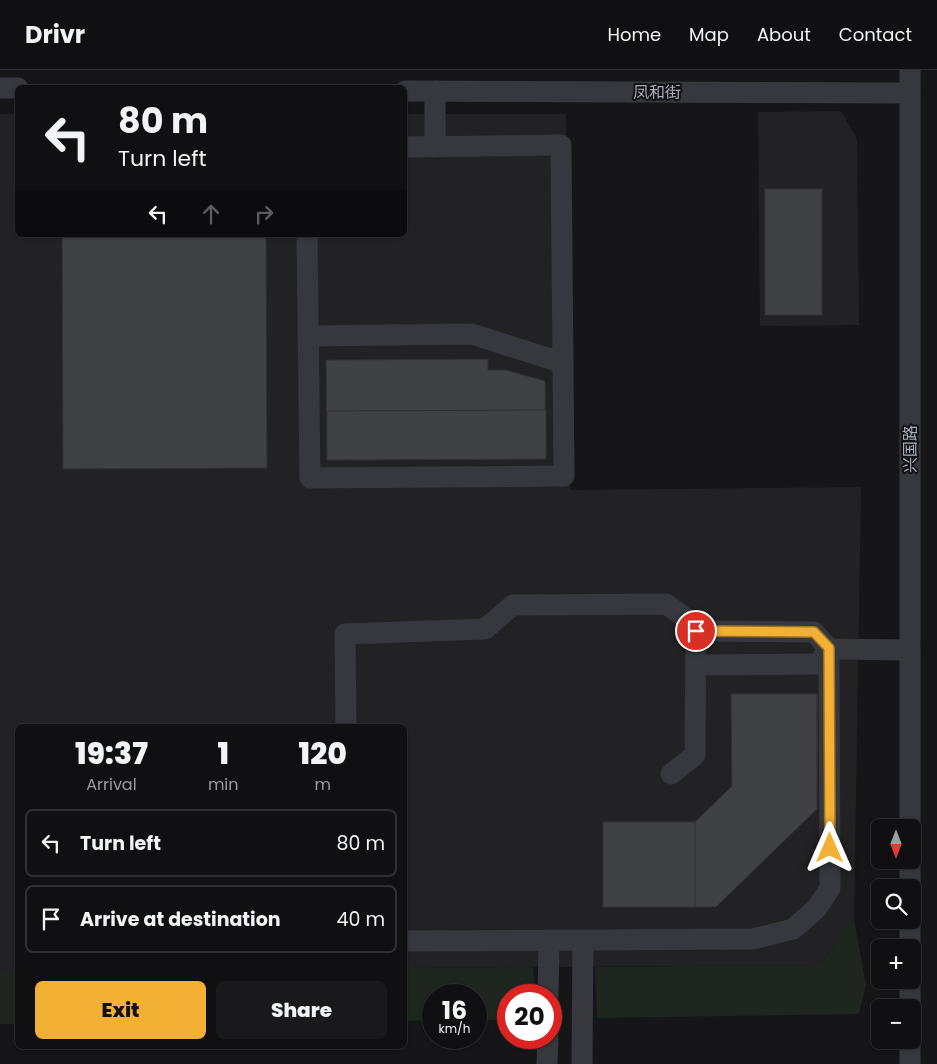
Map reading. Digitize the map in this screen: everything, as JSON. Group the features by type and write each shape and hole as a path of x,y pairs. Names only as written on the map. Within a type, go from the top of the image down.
{"street":[{"name":"兴国路","path":"910,70 910,819"},
{"path":"0,88 15,88"},
{"name":"凤和街","path":"407,91 910,93"},
{"path":"435,91 435,147"},
{"path":"307,237 310,478 564,476 561,146 407,147"},
{"path":"308,336 472,334 563,363"},
{"path":"346,724 345,634 485,629 513,605 523,604 666,604 696,625 695,755 671,774"},
{"path":"407,941 753,939 793,929 817,908 830,888 829,648 814,632 696,631"},
{"path":"829,648 910,650"},
{"path":"696,665 818,664 829,648"},
{"path":"548,984 549,940"},
{"path":"582,1064 583,940"},
{"path":"548,1049 548,1064"},
{"path":"910,1049 910,1064"}],"shaded area":[{"path":"841,111 857,139 859,325 760,326 758,112"},
{"path":"0,114 15,114 15,237 407,237 407,114 566,114 570,490 861,487 854,920 819,965 407,968 407,724 15,724 15,971 0,971"},
{"path":"854,920 866,985 859,1014 597,1018 595,967 819,965"},
{"path":"533,967 535,984 497,984 497,1020 487,1020 487,984 422,984 422,1020 407,1021 407,968"},
{"path":"0,971 15,971 15,1024 0,1024"}],"building":[{"path":"765,189 822,189 822,283 765,284"},
{"path":"765,189 822,189 822,315 765,315"},
{"path":"62,237 266,237 267,468 63,469"},
{"path":"488,359 488,370 506,370 545,381 546,459 327,460 326,360"},
{"path":"546,410 546,459 327,460 327,411"},
{"path":"731,694 817,694 817,786 732,786"},
{"path":"731,694 817,694 817,809 716,907 603,907 603,822 695,822 732,786"},
{"path":"603,822 695,822 695,907 603,907"}],"route":[{"path":"696,631 814,632 829,648 830,848"}]}
